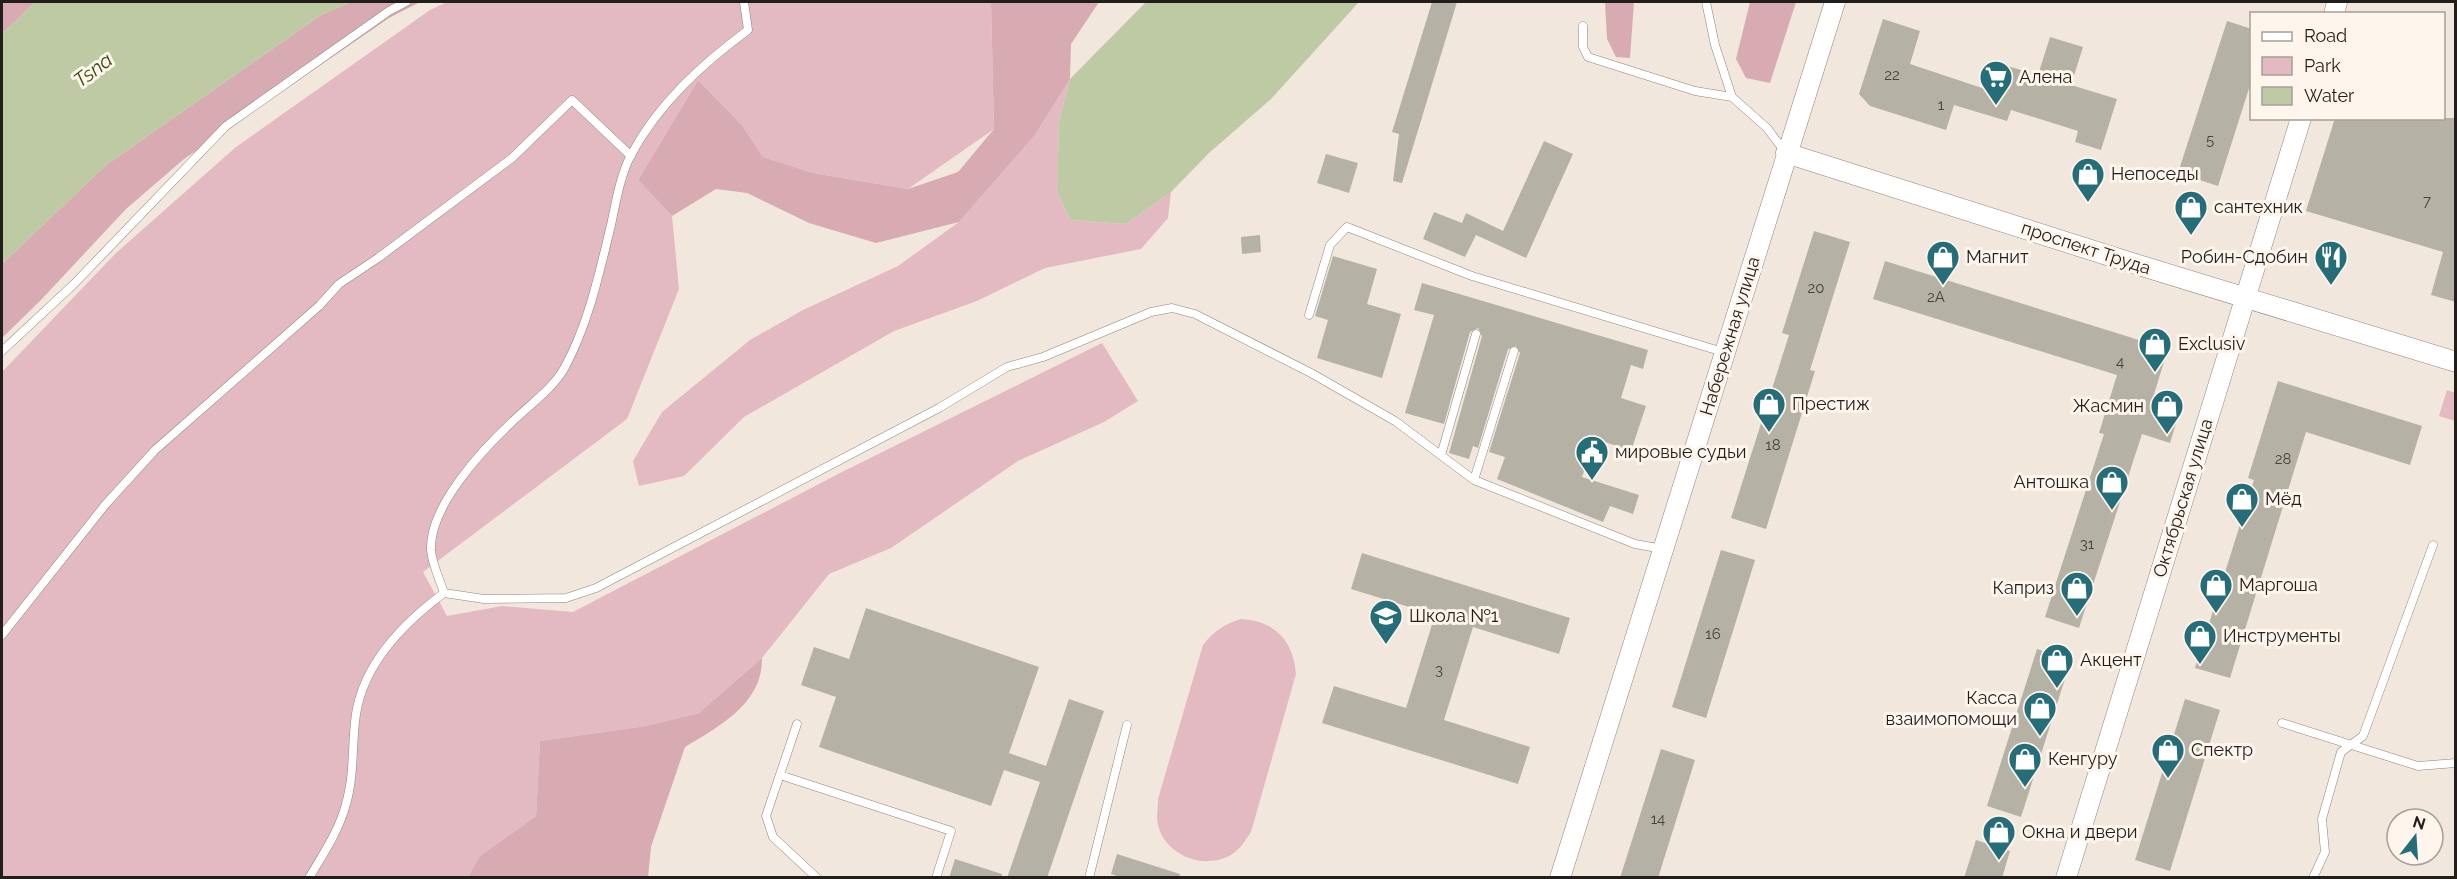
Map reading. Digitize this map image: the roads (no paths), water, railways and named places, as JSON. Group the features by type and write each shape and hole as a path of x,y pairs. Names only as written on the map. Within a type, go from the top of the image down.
{"street":[{"name":"Набережная улица","path":"1560,878 1835,2"},
{"name":"Октябрьская улица","path":"2066,878 2300,120"},
{"name":"проспект Труда","path":"1786,153 2244,298 2456,362"}],"lane":[{"path":"2,351 74,284 226,126 389,11 406,2"},
{"path":"444,593 431,550 436,522 457,482 504,429 547,389 563,370 579,339 596,289 619,190 631,156 680,87 748,30 744,2"},
{"path":"1706,2 1715,45 1732,97 1767,128 1786,153"},
{"path":"1583,26 1583,47 1588,57 1695,91 1732,97"},
{"path":"2,635 105,505 155,450 319,306 339,284 378,258 512,158 572,100 631,156"},
{"path":"1308,315 1330,245 1347,227 1472,276 1724,353"},
{"path":"309,878 336,833 347,803 354,758 355,720 366,681 388,645 412,617 444,593 484,599 566,598 596,588 939,408 1007,367 1043,357 1151,312 1172,308 1195,314 1311,373 1395,421 1474,480 1635,544 1664,550"},
{"path":"1441,455 1476,334"},
{"path":"1474,480 1514,351"},
{"path":"2313,878 2325,852 2322,819 2341,752 2362,736 2433,545"},
{"path":"2282,723 2418,766 2456,763"},
{"path":"797,724 766,816 773,837 818,878"},
{"path":"1089,878 1127,725"},
{"path":"780,775 951,831 936,878"}],"water":[{"name":"Tsna","path":"35,2 351,2 321,15 106,165 2,264 2,34"},
{"path":"1146,2 1359,2 1271,99 1209,153 1171,192 1126,224 1070,220 1057,191 1059,121 1070,79"}],"place":[{"name":"Алена","path":"1996,106"},
{"name":"Непоседы","path":"2088,203"},
{"name":"сантехник","path":"2191,236"},
{"name":"Магнит","path":"1943,286"},
{"name":"Робин-Сдобин","path":"2331,286"},
{"name":"Exclusiv","path":"2155,373"},
{"name":"Престиж","path":"1769,433"},
{"name":"Жасмин","path":"2167,435"},
{"name":"мировые судьи","path":"1592,481"},
{"name":"Антошка","path":"2112,511"},
{"name":"Мёд","path":"2242,528"},
{"name":"Маргоша","path":"2216,614"},
{"name":"Каприз","path":"2077,617"},
{"name":"Школа №1","path":"1386,645"},
{"name":"Инструменты","path":"2200,665"},
{"name":"Акцент","path":"2057,689"},
{"name":"Касса взаимопомощи","path":"2040,737"},
{"name":"Спектр","path":"2168,779"},
{"name":"Кенгуру","path":"2025,788"},
{"name":"Окна и двери","path":"1999,861"}]}
